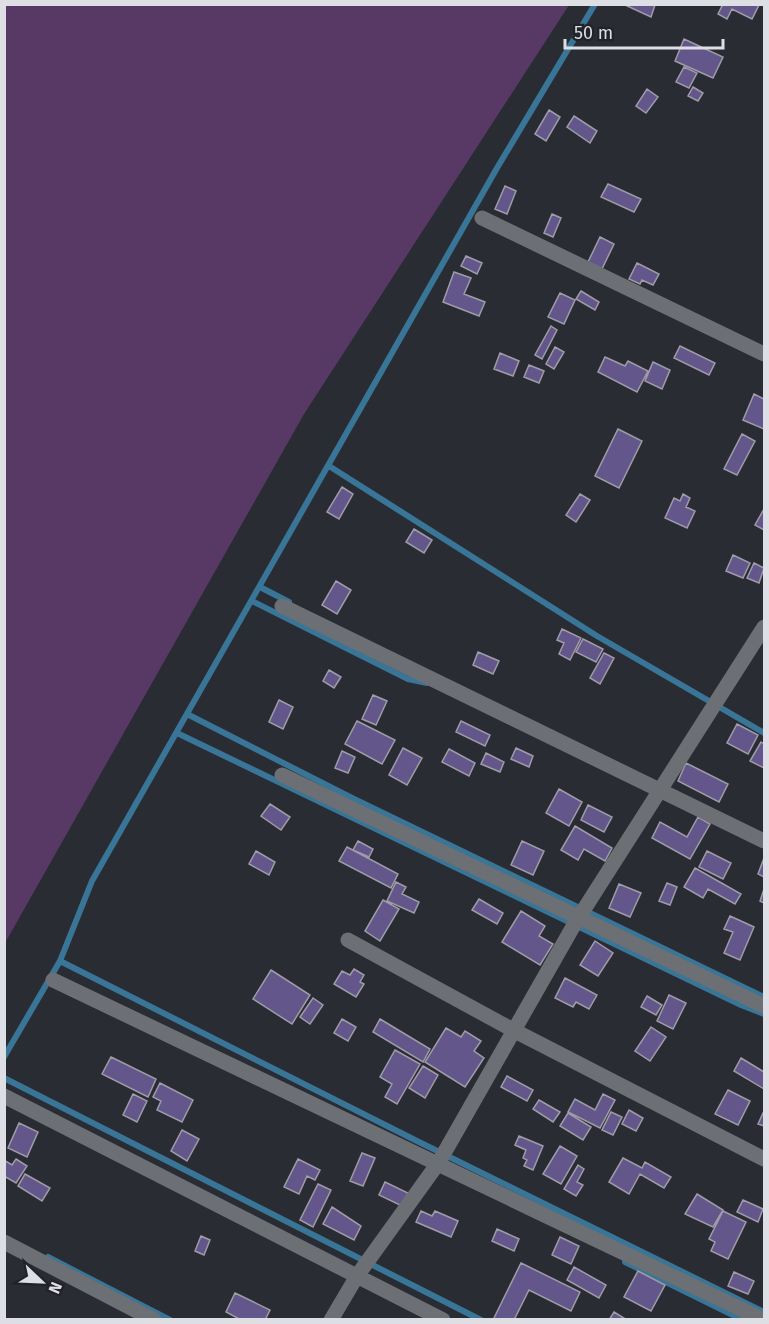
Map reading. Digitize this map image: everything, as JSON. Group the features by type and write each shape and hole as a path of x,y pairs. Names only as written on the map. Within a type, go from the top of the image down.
{"street":[{"path":"482,218 765,354"},
{"path":"282,606 765,841"},
{"path":"331,1320 357,1276 439,1162 578,917 765,627"},
{"path":"282,775 765,1006"},
{"path":"348,940 513,1030 765,1159"},
{"path":"53,980 439,1162 764,1320"},
{"path":"4,1096 443,1320"},
{"path":"4,1242 154,1320"}],"shaded area":[{"path":"5,4 569,5 304,414 5,943"}],"building":[{"path":"623,4 654,4 655,5 651,17"},
{"path":"723,4 759,5 752,19 732,9 727,19 718,14"},
{"path":"684,39 723,57 713,78 675,61"},
{"path":"684,67 697,73 689,88 676,82"},
{"path":"693,87 703,93 698,101 688,96"},
{"path":"647,89 658,97 646,113 636,106"},
{"path":"549,110 560,117 546,141 535,134"},
{"path":"574,116 597,131 590,143 567,127"},
{"path":"608,184 641,199 634,212 601,197"},
{"path":"505,186 516,191 507,214 495,209"},
{"path":"552,214 561,218 553,237 544,233"},
{"path":"600,237 614,244 602,269 588,262"},
{"path":"466,256 482,263 477,274 461,266"},
{"path":"637,263 659,274 653,285 642,280 640,284 629,279"},
{"path":"454,272 471,278 464,294 485,302 479,316 443,302"},
{"path":"581,291 599,302 595,310 576,299"},
{"path":"560,293 575,300 564,324 548,317"},
{"path":"551,326 557,330 542,359 535,355"},
{"path":"680,346 715,363 709,375 674,358"},
{"path":"555,347 564,352 554,369 546,364"},
{"path":"500,353 519,361 513,376 494,369"},
{"path":"605,357 625,366 628,361 648,371 637,392 598,372"},
{"path":"653,362 670,370 662,389 645,381"},
{"path":"529,365 544,371 539,383 524,377"},
{"path":"754,394 764,399 764,429 743,420"},
{"path":"618,429 642,441 619,488 595,476"},
{"path":"742,434 755,441 737,475 724,469"},
{"path":"342,487 353,494 339,519 327,512"},
{"path":"580,494 590,500 576,522 566,515"},
{"path":"683,494 690,498 686,507 695,511 687,528 665,518 674,498 680,501"},
{"path":"764,509 764,530 755,525"},
{"path":"414,529 432,540 424,553 406,542"},
{"path":"733,555 750,563 743,578 726,571"},
{"path":"754,563 764,568 759,583 747,578"},
{"path":"336,581 351,590 337,614 322,605"},
{"path":"562,629 581,638 570,660 559,654 564,643 557,640"},
{"path":"583,639 603,649 596,662 576,652"},
{"path":"478,652 499,661 493,674 473,665"},
{"path":"604,653 614,658 600,684 590,678"},
{"path":"329,670 341,677 334,688 323,681"},
{"path":"373,695 387,701 376,725 362,719"},
{"path":"279,700 293,707 283,729 269,722"},
{"path":"357,721 395,740 382,764 345,744"},
{"path":"461,721 490,735 485,746 456,732"},
{"path":"737,724 758,735 748,754 727,743"},
{"path":"761,742 764,744 764,768 750,761"},
{"path":"403,748 422,758 407,785 389,775"},
{"path":"516,748 533,756 529,767 511,759"},
{"path":"449,749 475,763 469,776 442,762"},
{"path":"342,751 355,757 348,773 335,768"},
{"path":"486,753 504,762 500,772 481,764"},
{"path":"686,763 728,784 719,802 678,781"},
{"path":"559,789 582,802 569,826 546,813"},
{"path":"270,804 290,817 281,830 261,816"},
{"path":"588,805 612,817 604,832 581,820"},
{"path":"698,817 710,824 690,859 652,838 660,822 687,837"},
{"path":"575,826 612,848 605,861 584,849 578,860 561,850"},
{"path":"358,841 373,849 369,857 353,850"},
{"path":"522,841 544,851 533,875 511,865"},
{"path":"347,847 398,874 391,888 339,861"},
{"path":"256,851 275,862 269,875 249,864"},
{"path":"707,851 731,863 723,879 699,867"},
{"path":"764,858 764,877 758,874"},
{"path":"695,868 741,894 735,904 708,889 703,898 684,887"},
{"path":"396,882 406,887 402,894 419,902 414,913 387,901"},
{"path":"667,883 677,887 670,905 659,901"},
{"path":"619,884 641,893 630,917 609,908"},
{"path":"764,889 764,903 760,901"},
{"path":"479,899 503,913 497,924 472,910"},
{"path":"383,900 399,909 380,941 365,931"},
{"path":"521,911 545,926 539,936 553,944 540,965 502,942"},
{"path":"730,916 754,927 740,960 724,953 733,932 724,929"},
{"path":"595,941 613,953 598,976 580,965"},
{"path":"354,969 364,975 360,982 364,984 356,997 334,984 342,971 350,975"},
{"path":"271,970 310,995 292,1024 253,999"},
{"path":"565,978 597,995 589,1009 576,1002 573,1007 555,998"},
{"path":"669,995 686,1003 673,1029 657,1021"},
{"path":"647,996 662,1005 656,1015 641,1007"},
{"path":"313,998 323,1005 310,1024 300,1017"},
{"path":"342,1019 356,1027 348,1041 334,1033"},
{"path":"380,1019 430,1049 423,1062 373,1032"},
{"path":"651,1027 666,1037 650,1061 635,1051"},
{"path":"446,1028 461,1037 465,1031 481,1041 474,1051 484,1058 465,1087 425,1062"},
{"path":"395,1050 420,1064 397,1104 385,1097 392,1084 380,1077"},
{"path":"111,1057 156,1079 148,1097 102,1074"},
{"path":"741,1058 764,1072 764,1089 734,1071"},
{"path":"423,1066 438,1075 425,1098 409,1088"},
{"path":"507,1076 533,1090 527,1101 501,1087"},
{"path":"160,1083 193,1100 182,1122 157,1110 161,1101 153,1097"},
{"path":"728,1090 750,1101 738,1125 715,1114"},
{"path":"133,1094 147,1101 137,1122 123,1115"},
{"path":"603,1094 615,1100 600,1128 568,1112 575,1099 595,1110"},
{"path":"539,1100 560,1112 553,1122 533,1109"},
{"path":"629,1110 643,1118 636,1131 622,1124"},
{"path":"611,1112 622,1117 613,1135 602,1130"},
{"path":"568,1113 591,1127 583,1140 560,1126"},
{"path":"764,1114 764,1126 758,1124"},
{"path":"19,1123 38,1132 27,1157 8,1148"},
{"path":"182,1130 199,1139 187,1161 171,1151"},
{"path":"519,1136 543,1146 533,1170 524,1166 527,1160 523,1158 526,1150 515,1145"},
{"path":"560,1146 577,1156 561,1184 543,1174"},
{"path":"362,1153 375,1158 363,1186 350,1181"},
{"path":"623,1158 642,1168 645,1162 671,1177 664,1188 640,1174 629,1194 609,1182"},
{"path":"16,1159 27,1166 16,1183 4,1176 4,1160 12,1165"},
{"path":"298,1159 320,1170 315,1180 307,1176 299,1194 284,1187"},
{"path":"578,1165 584,1169 577,1182 583,1185 576,1196 564,1189"},
{"path":"25,1174 50,1188 42,1201 18,1186"},
{"path":"385,1182 408,1193 402,1206 379,1195"},
{"path":"318,1184 331,1190 313,1227 300,1220"},
{"path":"697,1194 723,1210 713,1227 685,1214"},
{"path":"743,1200 763,1209 758,1222 737,1212"},
{"path":"332,1207 361,1226 354,1240 323,1224"},
{"path":"421,1211 432,1216 435,1211 458,1221 451,1237 416,1222"},
{"path":"723,1211 746,1222 728,1259 711,1251 715,1242 709,1239"},
{"path":"497,1229 519,1239 514,1251 492,1241"},
{"path":"201,1236 210,1240 204,1255 195,1251"},
{"path":"560,1237 579,1246 571,1264 552,1255"},
{"path":"521,1263 580,1292 571,1311 529,1290 514,1320 493,1320"},
{"path":"574,1267 606,1285 599,1298 567,1280"},
{"path":"638,1271 665,1285 651,1311 624,1297"},
{"path":"734,1272 754,1281 748,1294 728,1286"},
{"path":"235,1293 270,1310 265,1320 241,1320 226,1312"},
{"path":"614,1312 627,1320 609,1320"}],"waterway":[{"path":"4,1057 60,961 92,881 497,168 595,4"},
{"path":"329,466 597,636 764,733"},
{"path":"260,587 289,602"},
{"path":"252,601 408,679 427,683"},
{"path":"187,714 352,798 764,997"},
{"path":"177,733 741,1005 764,1014"},
{"path":"60,961 764,1312"},
{"path":"4,1078 481,1320"},
{"path":"48,1257 170,1320"},
{"path":"625,1262 743,1320"}]}
